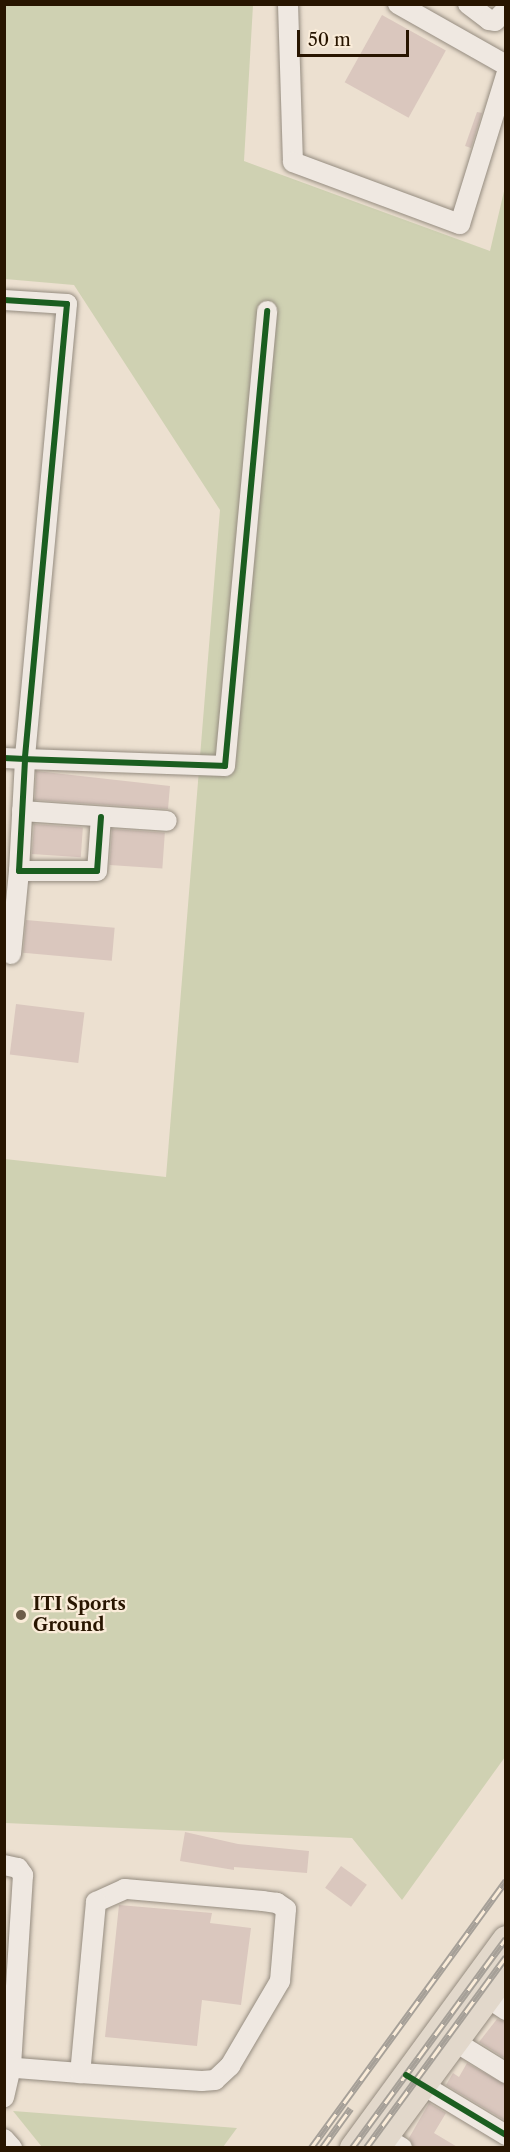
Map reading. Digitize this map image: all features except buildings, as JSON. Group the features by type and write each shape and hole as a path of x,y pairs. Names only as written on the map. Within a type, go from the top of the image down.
{"main road":[{"path":"388,2144 414,2080 506,1939"},
{"path":"353,2148 414,2080 497,2004 506,1973"}],"street":[{"path":"288,4 293,162 460,224 506,75"},
{"path":"398,4 506,64"},
{"path":"468,4 489,20 495,21 506,10"},
{"path":"4,300 67,304 25,759 19,872 11,954"},
{"path":"4,758 225,766 267,311"},
{"path":"22,810 101,818 167,821"},
{"path":"19,872 97,871 101,818"},
{"path":"4,1865 18,1868 22,1875 4,2097"},
{"path":"8,2067 80,2073 215,2080 230,2066 280,1982 286,1909 277,1902 125,1889 96,1902 80,2073"},
{"path":"454,2041 506,2073"},
{"path":"414,2080 506,2135"},
{"path":"4,2139 12,2148"}],"green space":[{"path":"5,5 253,5 244,161 490,251 505,187 505,1757 402,1900 352,1838 5,1823 5,1159 166,1177 220,510 74,285 5,279"},
{"path":"13,2111 237,2128 223,2147 42,2147"}],"railway":[{"path":"311,2148 506,1881"},
{"path":"352,2148 506,1938"},
{"path":"366,2148 506,1957"},
{"path":"322,2148 351,2108"}],"cycle path":[{"path":"4,300 67,304 25,759 4,758"},
{"path":"101,817 97,871 19,871 25,759 225,766 267,311"},
{"path":"406,2075 506,2135"}],"place":[{"name":"ITI Sports Ground","path":"21,1615"}]}
